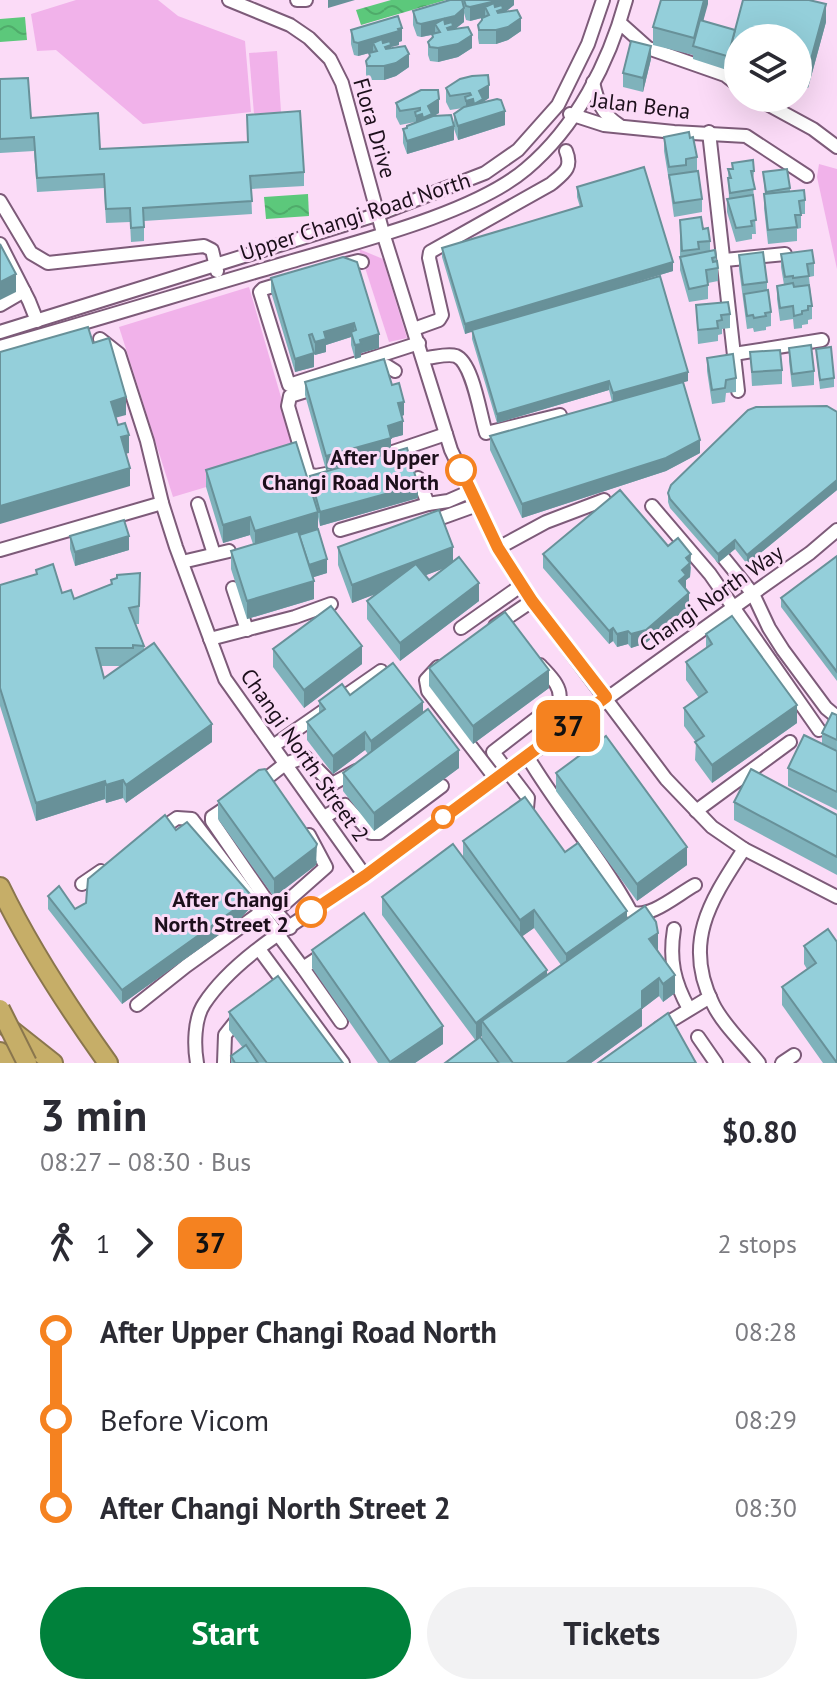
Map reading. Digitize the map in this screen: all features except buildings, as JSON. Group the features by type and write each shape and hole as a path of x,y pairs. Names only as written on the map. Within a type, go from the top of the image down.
{"highway":[{"path":"0,887 17,923 108,1063"},
{"path":"0,1009 27,1063"},
{"path":"0,1021 53,1063"},
{"path":"0,1052 14,1063"}],"street":[{"path":"297,0 306,0"},
{"name":"Upper Changi Road North","path":"0,332 379,214 485,173 518,150 558,105 588,44 603,0"},
{"name":"Upper Changi Road North","path":"0,347 383,233 459,206 521,173 559,138 574,117 620,23 626,0"},
{"name":"Flora Drive","path":"236,1 254,5 309,38 330,59 342,83 383,233 446,434 498,548 532,601 666,779 712,827 744,849 837,897"},
{"path":"620,23 648,48 724,75"},
{"path":"593,82 599,104 611,120 621,126"},
{"name":"Jalan Bena","path":"558,105 574,117 621,126 746,136 807,176"},
{"path":"782,112 837,147"},
{"path":"709,132 738,391"},
{"path":"414,329 439,320 442,315 430,252 551,184 568,169 570,160 566,151"},
{"path":"0,201 31,253 48,263 204,246 212,250 220,282"},
{"path":"0,244 37,321"},
{"path":"725,260 785,254"},
{"path":"330,269 362,262"},
{"path":"303,277 260,292 289,385 419,343"},
{"path":"0,305 24,291"},
{"path":"81,346 100,339 94,321"},
{"name":"Changi North Street 2","path":"100,339 119,354 147,441 167,519 225,679 365,876"},
{"path":"734,354 822,340"},
{"path":"424,358 452,354 463,360 486,433 560,415"},
{"path":"336,471 315,476 308,474 288,400 290,396 387,366 395,371"},
{"path":"363,462 446,434"},
{"path":"418,478 428,504"},
{"path":"340,530 448,501 471,491"},
{"path":"498,548 546,522 604,500"},
{"path":"0,550 162,503"},
{"path":"198,504 214,554"},
{"path":"411,529 477,505"},
{"path":"652,506 734,606 819,730"},
{"name":"Changi North Way","path":"197,1063 197,1027 202,1006 228,975 259,949 365,876 606,697 810,553 837,530"},
{"path":"182,562 229,551"},
{"path":"723,557 753,594 783,650 826,708 837,717"},
{"path":"461,628 522,585"},
{"path":"233,588 247,630"},
{"path":"482,636 509,625 532,601"},
{"path":"210,639 331,604"},
{"path":"501,776 493,752 549,710 561,695 559,688 529,651"},
{"path":"448,659 426,680 428,691 501,776 528,798 527,808 516,815"},
{"path":"273,746 381,671"},
{"path":"696,811 790,742"},
{"path":"527,756 631,912 639,915 695,885"},
{"path":"290,928 267,901 212,817 285,764 308,757 332,784 373,761"},
{"path":"267,778 276,790"},
{"path":"324,817 345,805 371,833 379,833 442,786"},
{"path":"142,843 177,818 192,819 341,1022"},
{"path":"283,905 326,867 297,819"},
{"path":"744,849 704,917 700,951 702,973 713,1006 759,1063"},
{"path":"82,884 118,859"},
{"path":"137,1005 260,913"},
{"path":"674,929 671,960 674,979 689,1009"},
{"path":"259,949 343,1063"},
{"path":"303,968 331,950"},
{"path":"271,992 284,983"},
{"path":"657,1030 710,997"},
{"path":"224,1063 225,1035 234,1020 246,1011"},
{"path":"698,1037 716,1063"},
{"path":"782,1063 794,1055"}],"shaded area":[{"path":"76,0 158,0 178,16 245,41 251,112 143,124 56,50 37,51 31,14"},
{"path":"277,51 281,112 254,114 249,53"},
{"path":"819,164 837,169 837,269 817,177"},
{"path":"359,249 383,259 407,338 389,342"},
{"path":"249,287 299,459 173,497 119,327"}],"water":[{"path":"391,0 446,0 361,25 356,10"},
{"path":"25,17 27,40 0,42 0,19"},
{"path":"308,194 309,216 266,219 264,197"}],"bus line":[{"name":"37","path":"311,912 365,876 606,697 532,601 498,548 461,470"}],"place":[{"name":"After Upper Changi Road North","path":"461,470"},
{"name":"After Changi North Street 2","path":"311,912"}]}
